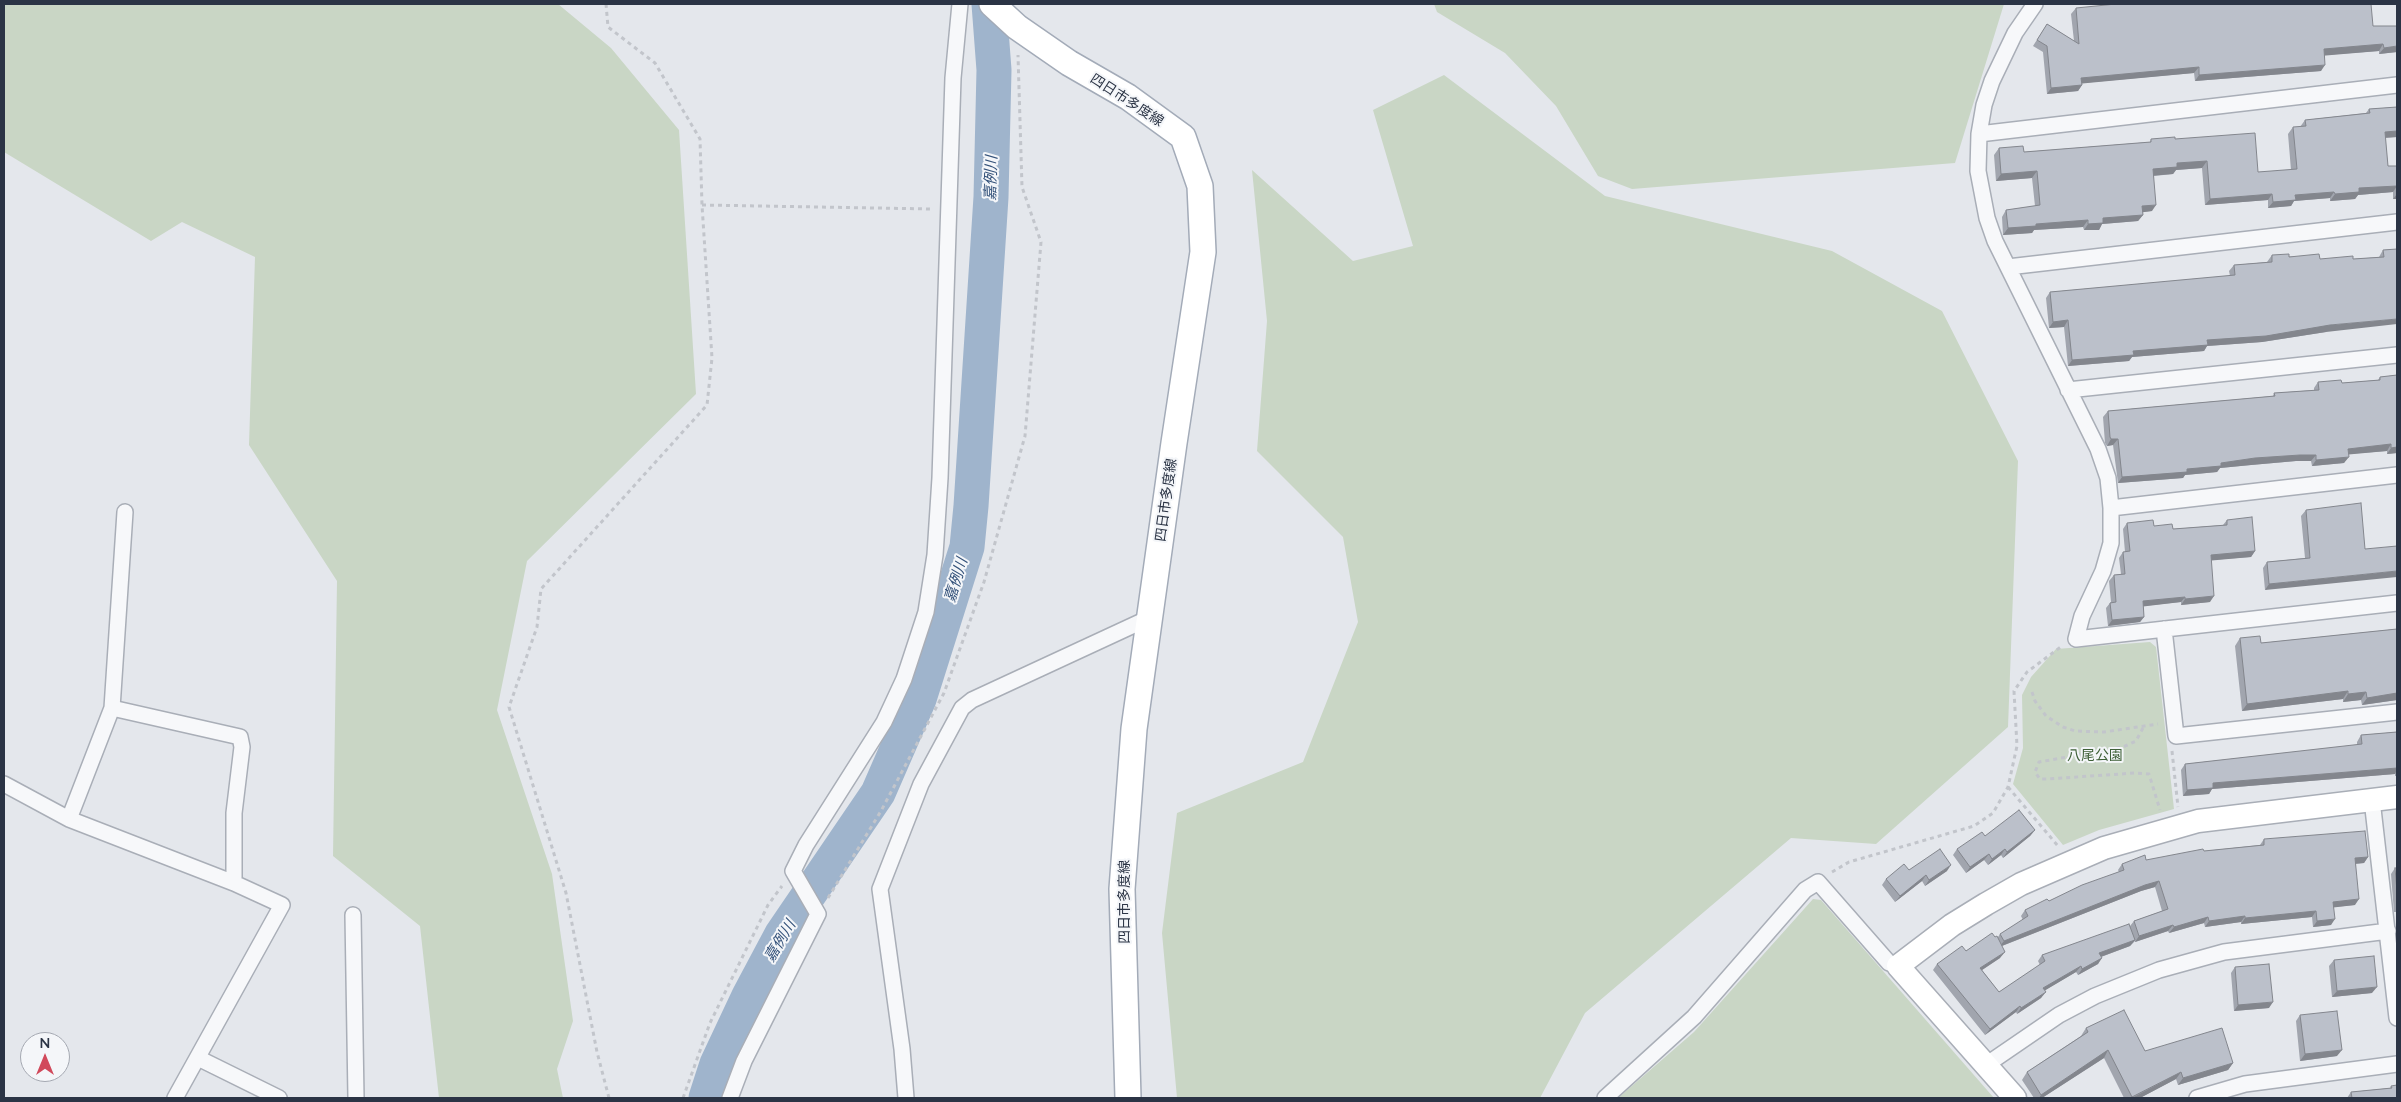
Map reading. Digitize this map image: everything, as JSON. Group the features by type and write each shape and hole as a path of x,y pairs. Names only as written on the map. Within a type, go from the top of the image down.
{"main road":[{"name":"四日市多度線","path":"992,4 1017,27 1069,64 1128,97 1183,137 1200,186 1204,252 1134,729 1122,889 1128,1098"}],"street":[{"path":"730,1098 744,1061 818,914 793,871 806,845 884,722 904,679 926,612 935,555 940,478 953,78 960,4"},
{"path":"2035,4 2003,56 1984,106 1979,134 1978,171 1982,196 1994,241 2104,462 2108,478 2111,508 2110,543 2103,571 2082,616 2076,639 2397,604"},
{"path":"1979,134 2397,85"},
{"path":"2008,267 2397,222"},
{"path":"2068,390 2397,355"},
{"path":"2111,508 2397,475"},
{"path":"69,819 112,708 125,512"},
{"path":"906,1098 880,889 921,784 962,708 972,700 1149,618"},
{"path":"2164,629 2174,728 2397,712"},
{"path":"112,708 240,737 242,746 234,814 234,883"},
{"path":"4,784 69,819 234,883 282,905 175,1098"},
{"path":"1898,966 1952,925 2021,884 2104,848 2172,822 2397,797"},
{"path":"2372,800 2397,1018"},
{"path":"1605,1098 1694,1017 1806,890 1818,882 1889,963 1898,966 2015,1098"},
{"path":"352,914 356,1098"},
{"path":"1986,1065 2059,1015 2095,996 2159,970 2224,952 2388,931"},
{"path":"198,1058 279,1098"},
{"path":"2197,1098 2245,1084 2397,1064"}],"path":[{"path":"606,4 608,27 655,63 700,139 702,205 712,358 707,405 540,589 537,628 510,707 566,892 597,1052 609,1098"},
{"path":"818,914 881,810 944,693 984,582 1026,436 1041,242 1022,187 1017,27"},
{"path":"702,205 949,210"},
{"path":"1818,882 1849,862 1974,826 1993,814 2008,787 2018,746 2014,692 2028,672 2056,649 2076,639"},
{"path":"2032,692 2035,701 2046,716 2063,727 2087,732 2143,728 2174,728 2172,746 2178,814 2172,822 2148,774 2134,773 2040,779 2035,772 2038,762 2124,747 2136,741 2143,728"},
{"path":"2008,787 2063,851 2070,863"},
{"path":"683,1098 710,1023 768,905 793,871"}],"green space":[{"path":"4,4 558,4 611,48 679,130 696,394 527,561 497,710 552,874 573,1021 557,1069 563,1098 439,1098 420,926 333,856 337,581 249,445 255,257 182,222 151,241 4,152"},
{"path":"1434,4 2004,4 1955,163 1632,189 1598,176 1556,106 1505,53 1437,12"},
{"path":"1444,75 1605,196 1832,251 1942,311 2018,461 2008,727 1876,844 1791,838 1585,1013 1540,1098 1177,1098 1162,933 1177,813 1303,762 1358,622 1343,537 1257,451 1267,321 1252,170 1353,261 1413,246 1373,110"},
{"name":"八尾公園","path":"2150,642 2156,647 2174,809 2099,830 2063,845 2013,784 2023,748 2022,695 2031,677 2056,649"},
{"path":"1813,899 1821,900 1994,1098 1618,1098 1694,1032"}],"building":[{"path":"2116,4 2371,4 2373,26 2397,26 2397,46 2384,48 2383,44 2324,49 2325,65 2199,75 2199,67 2081,78 2082,85 2051,88 2047,46 2037,40 2047,24 2079,44 2076,8"},
{"path":"2397,107 2397,131 2385,132 2388,166 2397,166 2397,186 2359,188 2359,192 2295,195 2296,200 2273,202 2272,194 2210,199 2207,161 2177,163 2177,167 2153,169 2156,205 2142,206 2143,215 2103,218 2103,223 2088,224 2088,220 2008,228 2006,210 2040,205 2037,171 2001,174 1999,148 2023,146 2024,152 2151,142 2151,139 2175,137 2175,139 2255,133 2258,172 2297,169 2293,127 2306,126 2305,120 2370,113 2369,109"},
{"path":"2397,249 2397,319 2330,325 2266,336 2207,340 2208,345 2133,351 2134,355 2072,360 2068,320 2053,322 2050,292 2235,275 2234,265 2272,262 2272,255 2289,254 2289,257 2319,254 2320,259 2353,256 2353,259 2384,257 2383,250"},
{"path":"2397,375 2397,447 2391,448 2391,444 2348,449 2349,457 2316,460 2316,455 2255,458 2221,463 2221,466 2187,469 2187,472 2122,477 2118,439 2111,439 2110,437 2108,411 2275,396 2274,393 2319,390 2318,382 2341,380 2342,383 2380,380 2380,377"},
{"path":"2361,503 2365,549 2397,546 2397,571 2269,584 2267,562 2310,558 2306,510"},
{"path":"2252,517 2255,551 2211,555 2214,596 2143,601 2144,617 2112,620 2110,603 2116,602 2114,575 2125,574 2123,552 2130,551 2127,523 2153,520 2154,526 2172,524 2173,529 2227,525 2227,520"},
{"path":"2397,629 2397,693 2367,698 2366,692 2348,694 2348,691 2247,704 2240,638 2260,636 2261,643"},
{"path":"2397,732 2397,768 2213,783 2213,788 2187,790 2185,764 2362,744 2361,735"},
{"path":"2019,810 2035,830 2007,852 2005,849 1992,859 1989,854 1970,867 1957,849 1982,832 1985,836"},
{"path":"2365,831 2368,857 2355,858 2359,899 2333,902 2335,919 2317,921 2316,911 2245,918 2245,916 2209,921 2208,917 2174,927 2173,925 2139,936 2134,921 2168,909 2159,881 2004,941 2000,934 2028,916 2025,910 2047,899 2049,901 2082,885 2124,870 2122,864 2145,855 2146,860 2203,849 2204,851 2264,845 2264,839"},
{"path":"1940,849 1951,865 1929,880 1926,875 1900,896 1886,879 1904,864 1909,870"},
{"path":"2395,868 2397,868 2397,891"},
{"path":"2129,924 2135,940 2099,953 2102,958 2082,969 2081,966 2043,988 2046,992 2021,1008 2020,1006 1990,1029 1937,964 1962,946 1966,951 1992,933 1995,937 1997,936 2005,952 1980,968 1999,992 2045,961 2042,955"},
{"path":"2374,956 2377,987 2337,991 2334,960"},
{"path":"2269,964 2273,1002 2238,1005 2235,967"},
{"path":"2124,1010 2145,1051 2222,1028 2233,1063 2183,1078 2181,1072 2132,1097 2108,1050 2041,1095 2027,1072 2088,1032 2086,1028"},
{"path":"2337,1011 2342,1050 2305,1054 2300,1015"},
{"path":"2397,1085 2397,1098 2352,1098 2351,1092 2392,1088 2391,1086"}],"waterway":[{"name":"嘉例川","path":"706,1098 717,1064 749,996 782,934 878,793 919,699 967,547 991,197 994,70 989,4"}]}
